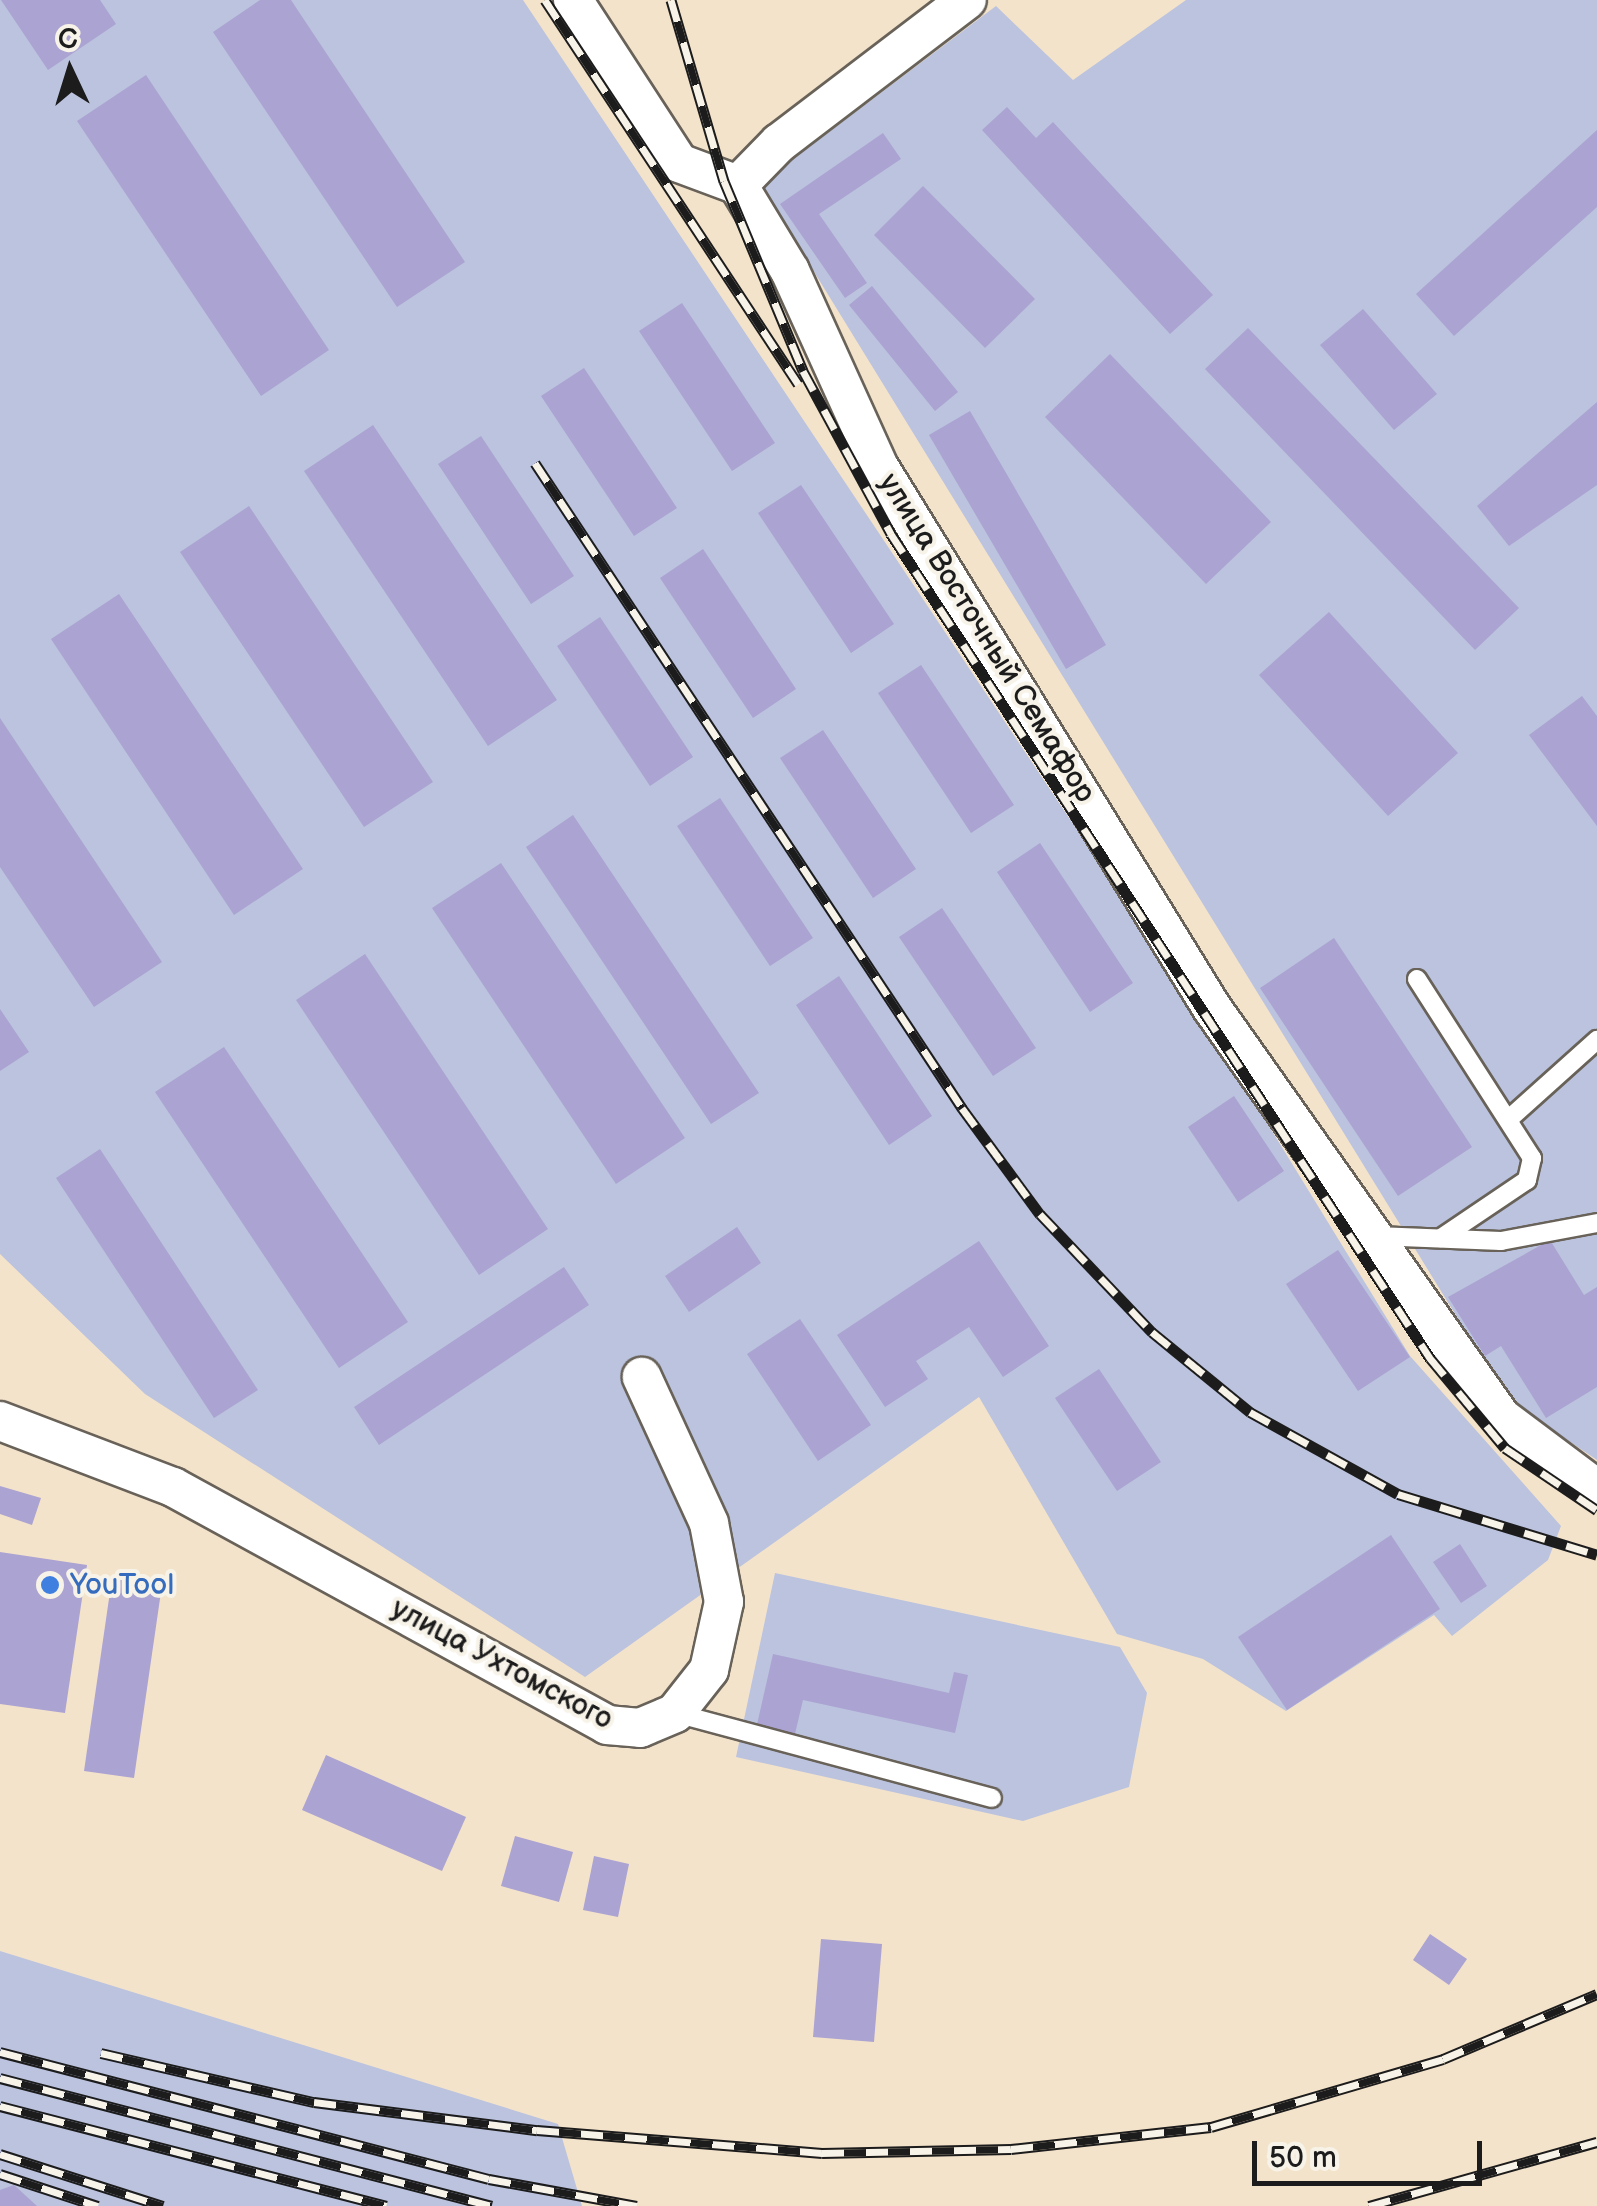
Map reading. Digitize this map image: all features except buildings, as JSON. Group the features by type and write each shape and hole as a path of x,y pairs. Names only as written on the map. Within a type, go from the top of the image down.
{"street":[{"path":"574,0 679,163 738,186 778,143 966,0"},
{"name":"улица Восточный Семафор","path":"738,186 790,272 880,467 987,650 1062,754 1212,1008 1501,1418 1597,1489"},
{"path":"642,1377 709,1523 724,1602 709,1670 675,1714"},
{"name":"улица Ухтомского","path":"0,1421 173,1487 607,1725 640,1728 675,1714"}],"lane":[{"path":"1417,979 1510,1118 1532,1158 1527,1180 1440,1238"},
{"path":"1510,1118 1597,1040"},
{"path":"1376,1236 1500,1241 1597,1222"},
{"path":"675,1714 992,1798"}],"shaded area":[{"path":"0,0 523,0 1202,1017 1410,1356 1561,1526 1548,1560 1452,1636 1434,1615 1286,1711 1203,1659 1117,1634 979,1397 585,1677 145,1394 0,1254"},
{"path":"1186,0 1597,0 1597,1460 1508,1400 760,184 996,6 1073,80"},
{"path":"775,1573 1120,1647 1147,1693 1129,1787 1023,1821 736,1757"},
{"path":"0,1951 558,2124 582,2206 0,2206"}],"railway":[{"path":"545,0 798,384"},
{"path":"671,0 724,181 803,371 891,534 1430,1358 1505,1448 1597,1510"},
{"path":"535,463 962,1108 1040,1214 1152,1332 1250,1412 1398,1494 1597,1555"},
{"path":"101,2053 314,2102 537,2130 822,2153 1011,2149 1211,2127 1443,2059 1597,1994"},
{"path":"0,2052 489,2179 637,2206"},
{"path":"0,2078 492,2206"},
{"path":"0,2106 386,2206"},
{"path":"1369,2206 1597,2142"},
{"path":"0,2154 163,2206"},
{"path":"0,2174 98,2206"}],"place":[{"name":"YouTool","path":"50,1585"}]}
